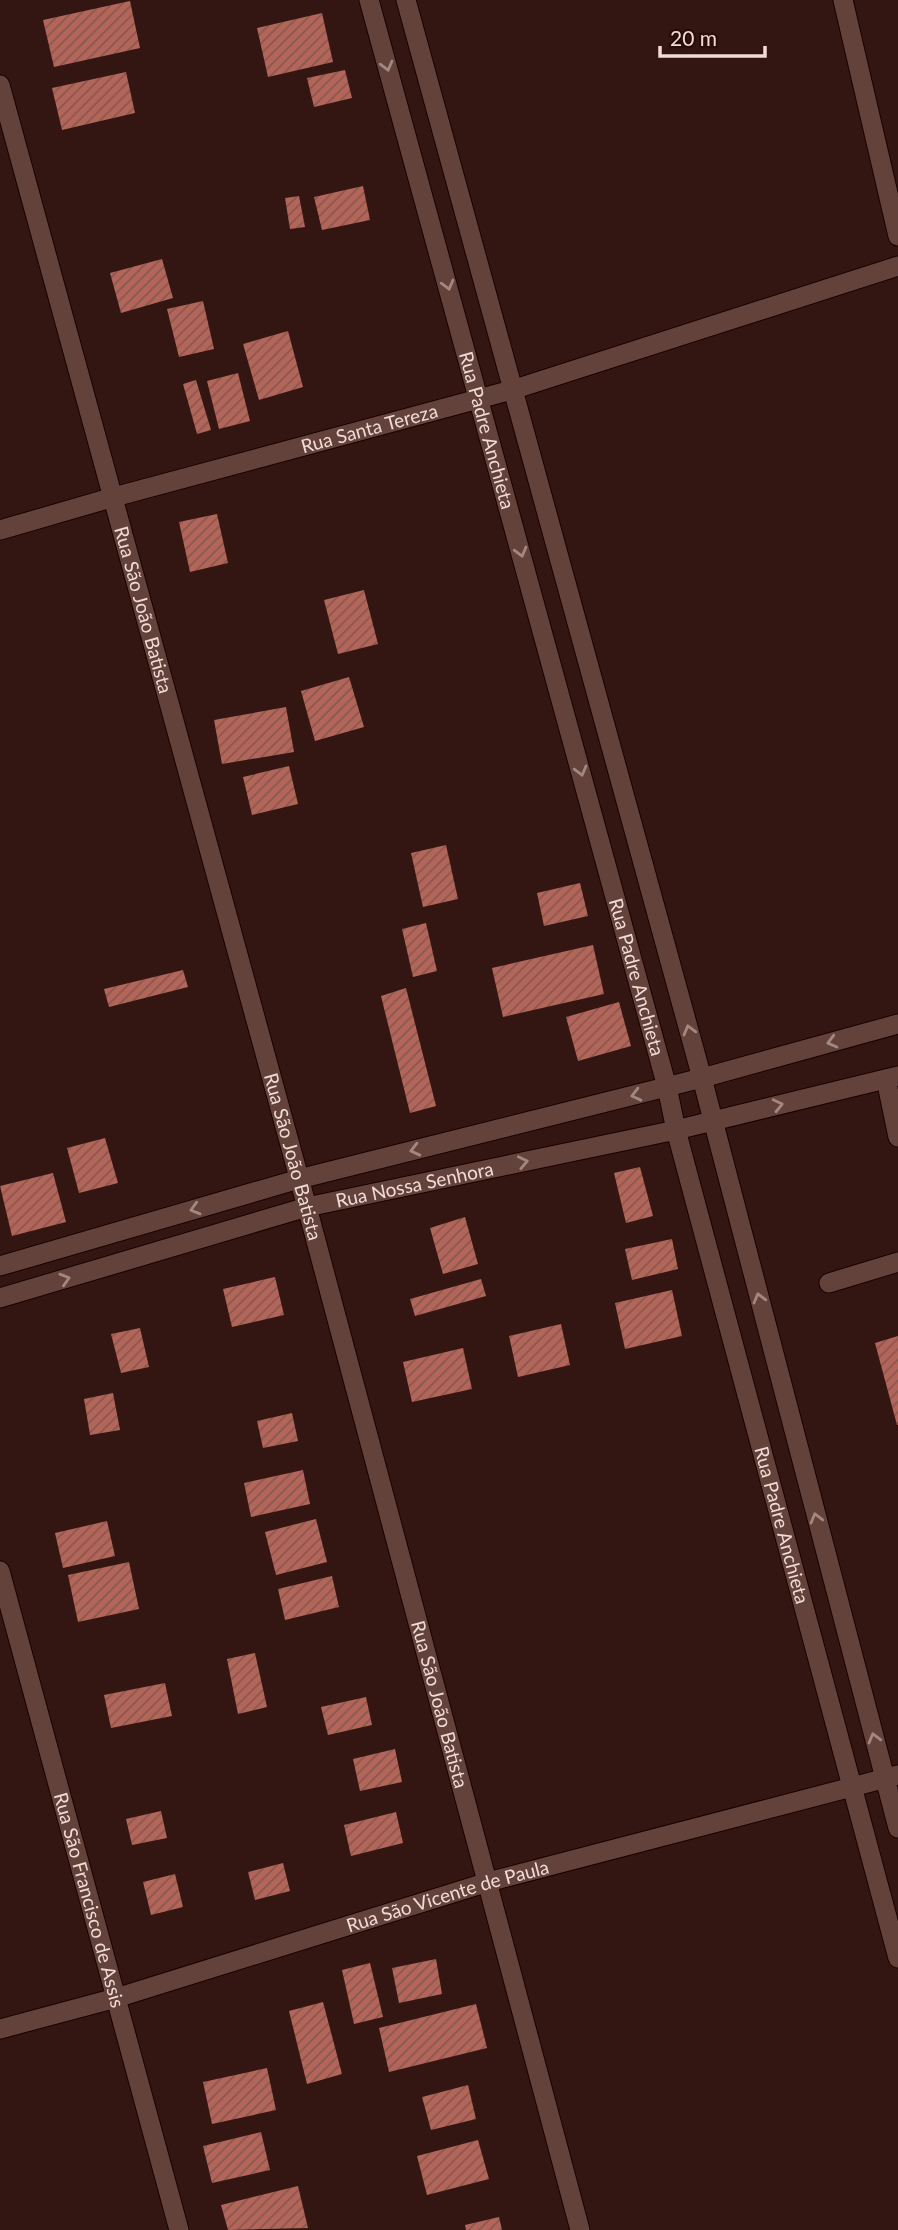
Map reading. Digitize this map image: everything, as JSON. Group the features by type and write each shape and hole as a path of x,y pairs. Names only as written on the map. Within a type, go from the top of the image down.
{"street":[{"name":"Rua Padre Anchieta","path":"369,0 667,1087 676,1130 898,1958"},
{"name":"Rua Padre Anchieta","path":"407,0 891,1777 898,1828"},
{"path":"843,0 898,236"},
{"name":"Rua São João Batista","path":"0,85 307,1207 580,2230"},
{"name":"Rua Santa Tereza","path":"0,530 512,390 898,266"},
{"name":"Rua Nossa Senhora","path":"0,1266 299,1179 702,1078 898,1024"},
{"path":"892,1078 898,1136"},
{"name":"Rua Nossa Senhora","path":"0,1298 307,1207 676,1130 892,1078"},
{"path":"829,1283 898,1262"},
{"name":"Rua São Francisco de Assis","path":"0,1570 179,2230"},
{"name":"Rua São Vicente de Paula","path":"0,2029 116,1998 488,1882 891,1777"}],"building":[{"path":"130,1 140,48 54,67 43,20"},
{"path":"322,13 333,62 268,77 257,28"},
{"path":"345,70 352,98 314,107 307,78"},
{"path":"126,72 135,113 62,130 52,88"},
{"path":"363,186 370,220 322,230 314,197"},
{"path":"299,196 305,227 290,229 285,198"},
{"path":"162,259 173,298 121,313 110,273"},
{"path":"203,301 214,349 179,357 167,309"},
{"path":"288,331 303,387 259,400 243,344"},
{"path":"238,373 250,421 219,429 207,381"},
{"path":"196,380 211,430 197,434 183,384"},
{"path":"217,514 228,563 190,572 179,522"},
{"path":"364,590 378,644 338,654 324,600"},
{"path":"349,677 364,727 315,741 301,691"},
{"path":"286,707 294,752 222,764 214,720"},
{"path":"289,766 298,804 252,815 243,777"},
{"path":"446,845 458,899 423,907 411,853"},
{"path":"580,883 588,916 544,926 537,893"},
{"path":"426,923 437,971 413,977 402,929"},
{"path":"593,945 604,994 503,1017 492,968"},
{"path":"183,970 188,987 109,1007 104,989"},
{"path":"406,988 436,1106 410,1113 381,996"},
{"path":"619,1002 631,1046 578,1061 566,1017"},
{"path":"105,1138 118,1183 79,1193 67,1148"},
{"path":"640,1167 653,1216 626,1223 614,1173"},
{"path":"53,1173 66,1222 12,1236 0,1186"},
{"path":"465,1217 478,1264 443,1274 430,1228"},
{"path":"672,1239 678,1269 632,1280 625,1249"},
{"path":"275,1277 284,1315 232,1327 223,1289"},
{"path":"481,1279 486,1296 415,1316 410,1299"},
{"path":"672,1290 682,1336 625,1349 615,1303"},
{"path":"561,1324 570,1365 518,1377 509,1336"},
{"path":"140,1328 149,1367 121,1373 111,1334"},
{"path":"898,1336 898,1425 897,1425 875,1343"},
{"path":"463,1348 472,1389 412,1402 403,1362"},
{"path":"113,1393 120,1430 90,1435 84,1399"},
{"path":"292,1413 298,1441 263,1448 257,1421"},
{"path":"303,1470 310,1504 251,1517 244,1483"},
{"path":"316,1519 327,1562 276,1575 265,1532"},
{"path":"107,1521 115,1556 63,1568 55,1533"},
{"path":"129,1562 139,1609 78,1622 68,1575"},
{"path":"332,1576 339,1607 285,1620 278,1589"},
{"path":"255,1653 267,1707 238,1714 227,1659"},
{"path":"165,1683 172,1716 111,1728 104,1695"},
{"path":"366,1697 372,1725 328,1735 321,1707"},
{"path":"395,1749 402,1782 360,1791 353,1759"},
{"path":"161,1811 167,1838 132,1845 126,1819"},
{"path":"396,1812 403,1843 351,1856 344,1825"},
{"path":"283,1863 290,1891 255,1900 248,1872"},
{"path":"175,1874 183,1907 151,1915 143,1882"},
{"path":"436,1959 442,1994 399,2003 392,1968"},
{"path":"370,1963 383,2017 354,2024 342,1970"},
{"path":"323,2002 342,2074 307,2084 289,2011"},
{"path":"476,2004 487,2048 389,2072 379,2028"},
{"path":"267,2068 276,2110 212,2124 203,2082"},
{"path":"468,2085 476,2119 431,2130 422,2097"},
{"path":"261,2132 270,2170 212,2183 203,2146"},
{"path":"478,2140 489,2179 427,2195 417,2156"},
{"path":"298,2186 308,2228 228,2230 221,2205"},
{"path":"499,2217 502,2230 466,2230 465,2225"}]}
